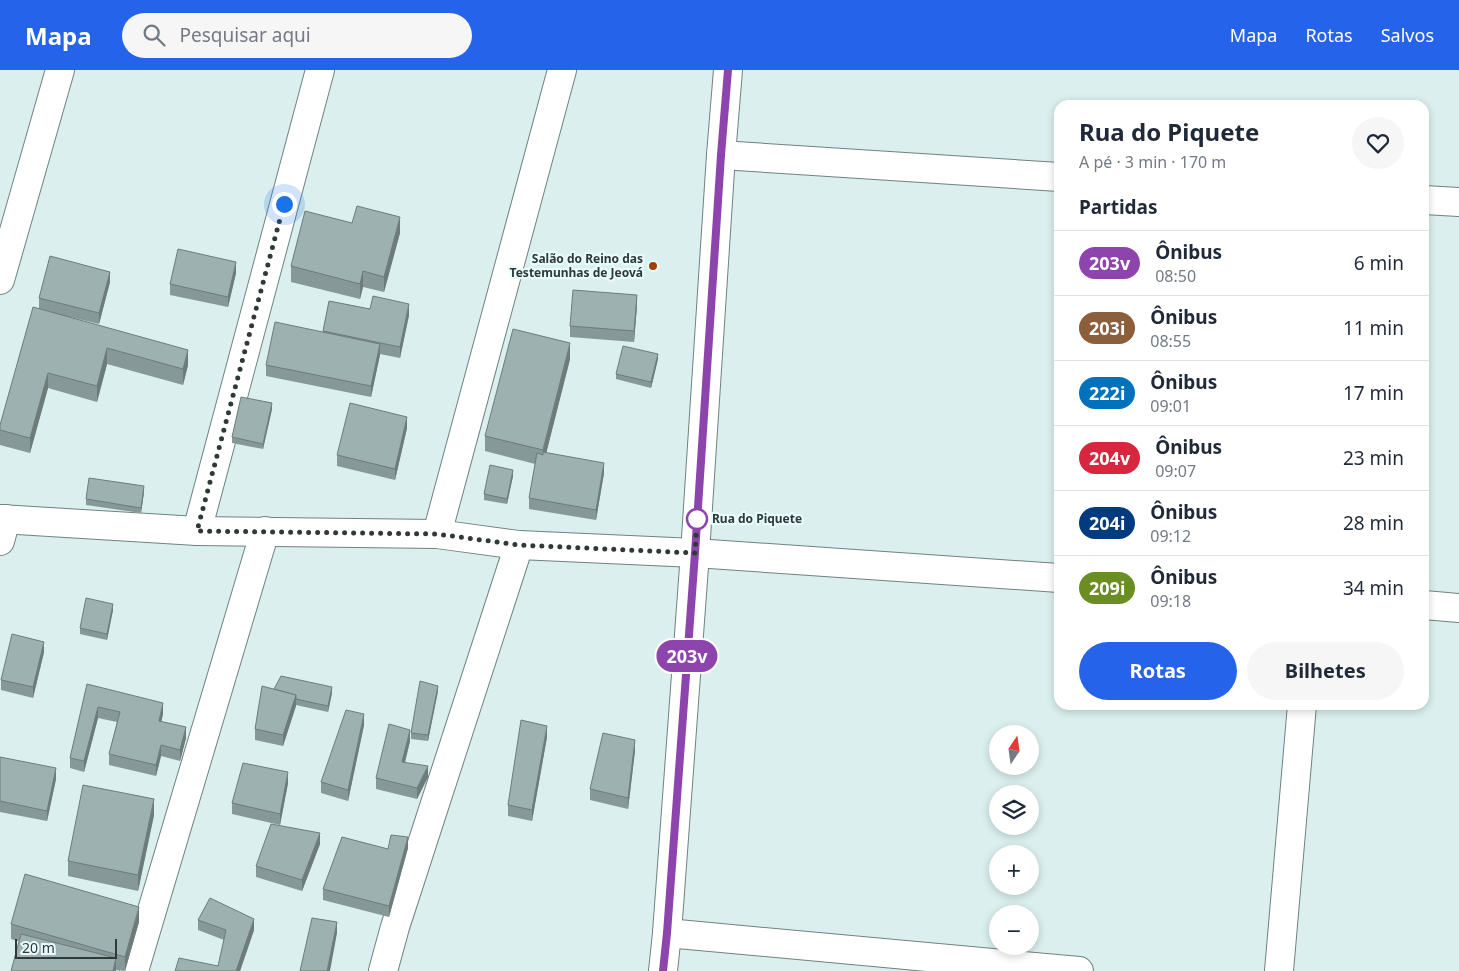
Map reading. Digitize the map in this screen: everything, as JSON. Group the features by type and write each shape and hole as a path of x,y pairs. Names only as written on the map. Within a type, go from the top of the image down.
{"street":[{"path":"0,280 60,70"},
{"path":"197,531 320,70"},
{"path":"437,534 562,70"},
{"path":"663,971 695,553 728,70"},
{"path":"721,155 1054,177"},
{"path":"1429,200 1459,202"},
{"path":"2,526 437,534 519,545 695,553 1054,578"},
{"path":"134,971 265,531"},
{"path":"383,971 395,927 519,545"},
{"path":"1429,606 1459,608"},
{"path":"1279,971 1302,710"},
{"path":"667,933 1079,971"}],"building":[{"path":"357,206 400,217 384,277 363,271 360,284 291,266 305,211 352,223"},
{"path":"178,249 236,262 228,297 170,284"},
{"path":"50,256 110,272 99,313 39,298"},
{"path":"573,290 637,295 634,331 570,326"},
{"path":"373,296 409,304 400,347 323,331 329,301 370,309"},
{"path":"33,307 188,350 183,369 107,348 97,386 48,373 30,438 0,430"},
{"path":"275,322 380,344 371,386 266,365"},
{"path":"513,329 570,343 543,450 485,436"},
{"path":"623,346 658,354 651,382 616,374"},
{"path":"241,397 272,403 263,444 232,437"},
{"path":"350,403 407,417 395,469 337,455"},
{"path":"543,452 604,463 596,510 529,498 537,453 543,455"},
{"path":"490,465 513,470 507,499 484,494"},
{"path":"89,478 144,486 141,508 86,499"},
{"path":"86,598 113,604 107,634 80,628"},
{"path":"12,634 44,642 33,687 1,680"},
{"path":"281,676 332,687 328,706 296,699 296,695 274,689"},
{"path":"420,681 438,686 428,735 411,733"},
{"path":"87,684 163,703 159,721 186,727 180,750 161,745 156,765 109,754 120,712 98,707 84,761 70,758"},
{"path":"262,686 296,695 283,735 255,729"},
{"path":"346,710 364,714 348,790 321,782"},
{"path":"521,720 547,726 532,810 508,805"},
{"path":"389,724 410,730 402,762 428,766 417,788 376,778"},
{"path":"603,733 635,740 628,798 590,789"},
{"path":"0,757 56,768 47,811 0,801"},
{"path":"243,763 288,772 280,814 232,803"},
{"path":"83,785 154,799 138,875 68,861"},
{"path":"271,824 320,833 302,880 256,866"},
{"path":"391,835 408,837 389,906 323,889 342,837 388,849"},
{"path":"25,874 139,907 125,957 11,924"},
{"path":"210,898 254,919 236,971 175,971 179,958 218,966 226,930 198,920"},
{"path":"312,918 337,922 327,971 300,971"},
{"path":"21,934 116,958 113,971 11,971"}],"bus line":[{"name":"203v","path":"663,971 695,553 728,70"}],"place":[{"name":"Salão do Reino das Testemunhas de Jeová","path":"653,266"},
{"name":"Rua do Piquete","path":"697,519"}],"route":[{"path":"284,204 197,531 437,534 519,545 695,553 697,519"}]}
